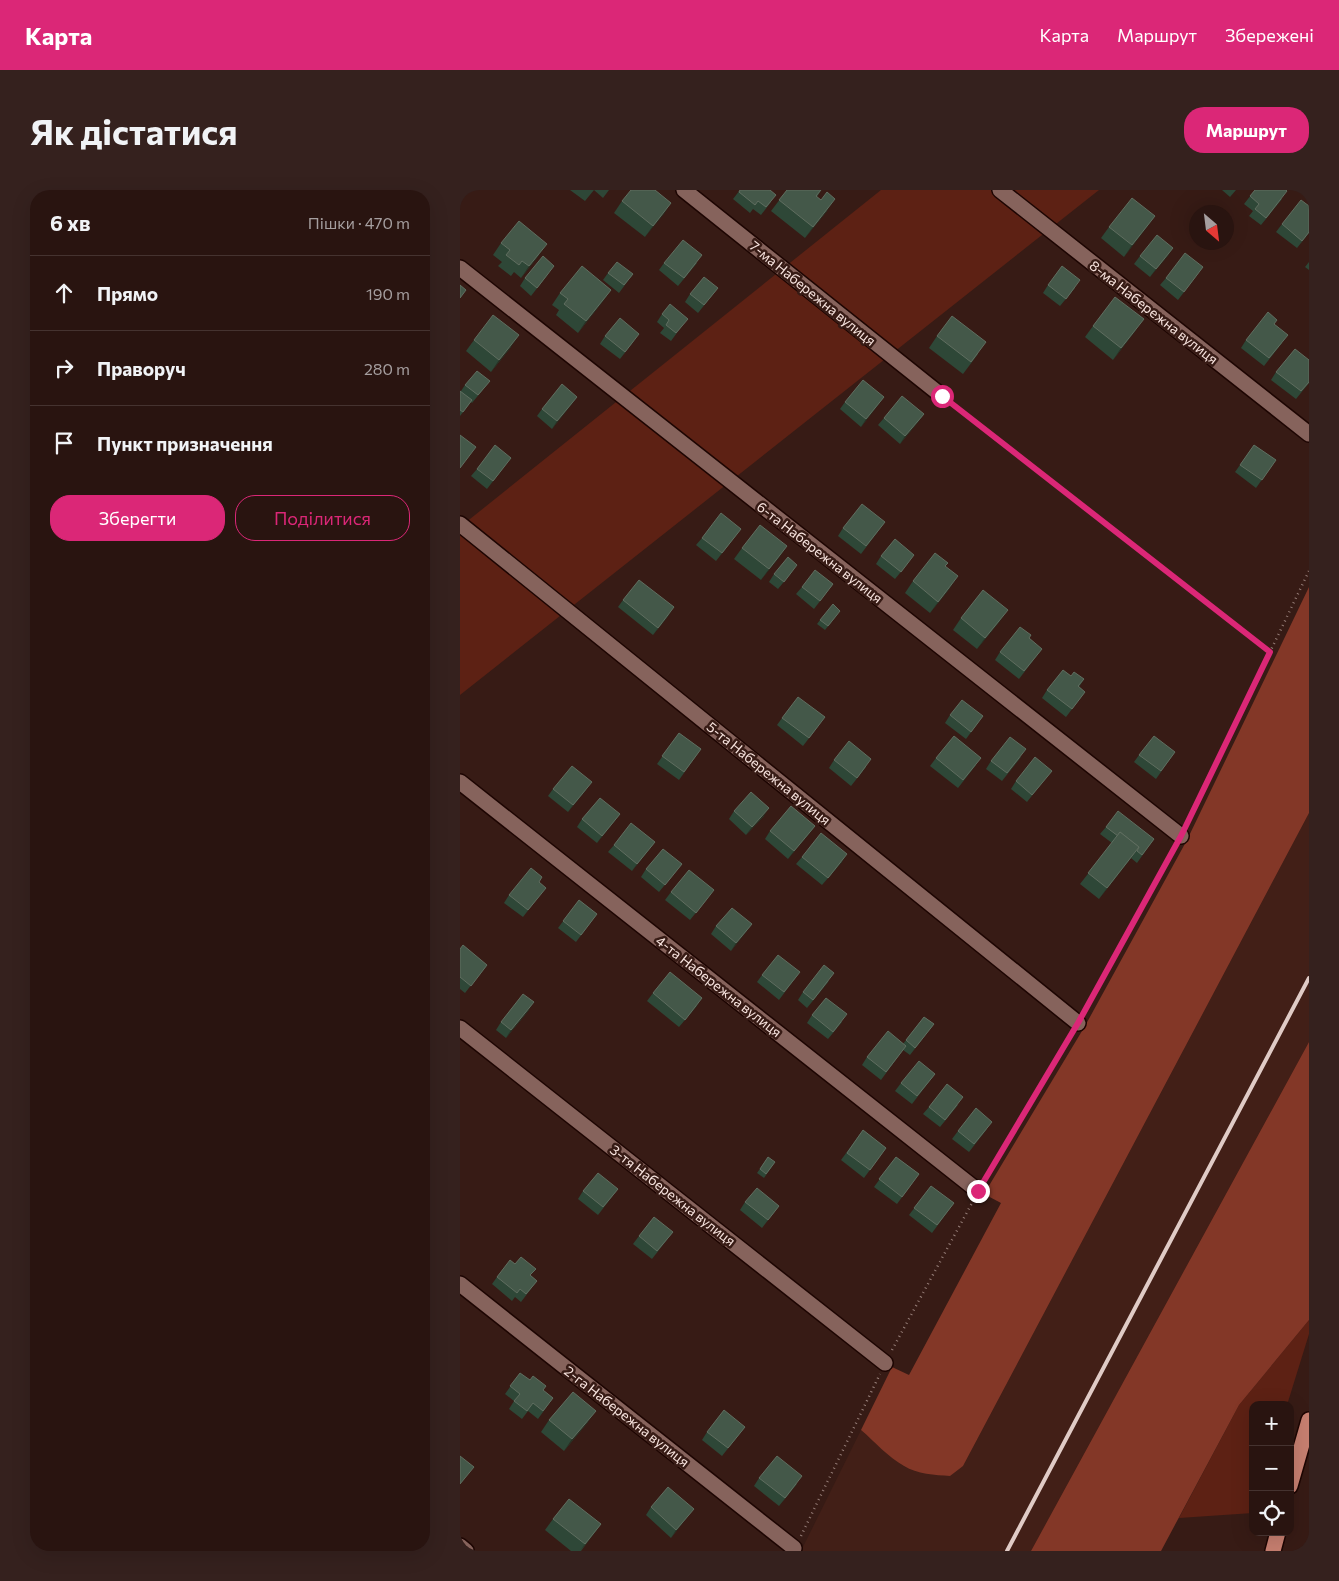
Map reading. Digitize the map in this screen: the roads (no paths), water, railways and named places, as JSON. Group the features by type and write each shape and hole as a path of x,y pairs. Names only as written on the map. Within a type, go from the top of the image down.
{"main road":[{"path":"1294,1472 1309,1420"},
{"path":"1273,1551 1277,1536"}],"street":[{"name":"7-ма Набережна вулиця","path":"684,190 942,396"},
{"name":"8-ма Набережна вулиця","path":"1000,190 1309,434"},
{"name":"6-та Набережна вулиця","path":"460,268 1181,836"},
{"name":"5-та Набережна вулиця","path":"460,524 1078,1023"},
{"name":"4-та Набережна вулиця","path":"460,782 978,1191"},
{"name":"3-тя Набережна вулиця","path":"460,1028 885,1363"},
{"name":"2-га Набережна вулиця","path":"460,1284 794,1548"},
{"path":"460,1546 466,1551"}],"railway":[{"path":"1007,1551 1309,978"}]}
